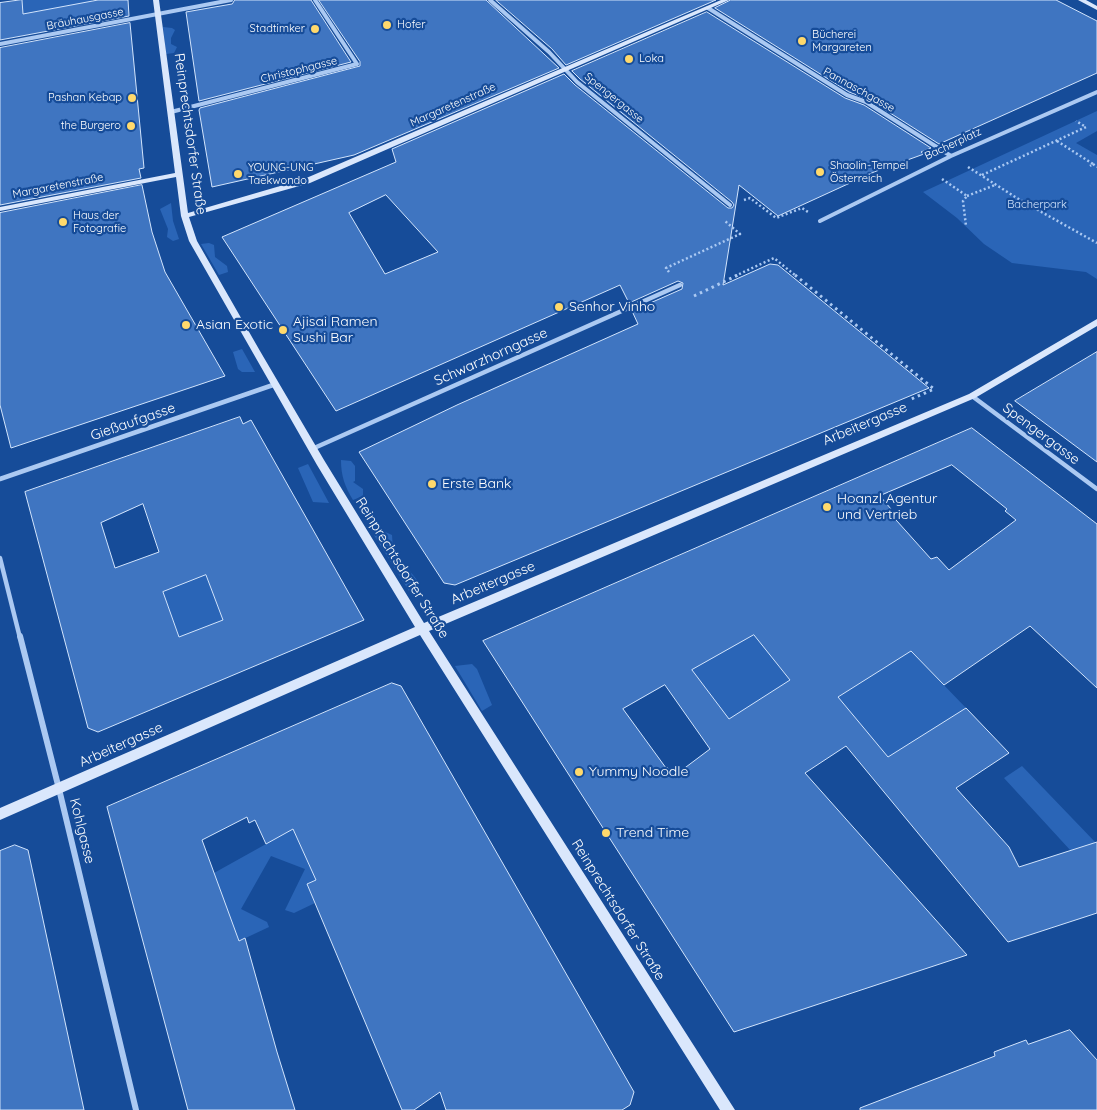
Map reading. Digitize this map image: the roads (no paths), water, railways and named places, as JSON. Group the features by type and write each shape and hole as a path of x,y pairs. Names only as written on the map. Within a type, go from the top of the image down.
{"street":[{"name":"Reinprechtsdorfer Straße","path":"156,0 185,216 192,241 273,385 422,629 728,1110"},
{"name":"Bräuhausgasse","path":"0,44 231,0"},
{"name":"Christophgasse","path":"171,112 357,64 315,0"},
{"name":"Spengergasse","path":"490,0 565,68 577,82 730,206"},
{"name":"Margaretenstraße","path":"185,216 307,181 726,0"},
{"path":"1082,0 1097,8"},
{"name":"Pannaschgasse","path":"708,8 847,94 866,102 950,156"},
{"name":"Bacherplatz","path":"820,221 950,156 1097,92"},
{"name":"Margaretenstraße","path":"0,208 180,174"},
{"name":"Schwarzhorngasse","path":"312,449 680,286"},
{"path":"972,396 1097,322"},
{"name":"Gießaufgasse","path":"0,480 273,385"},
{"name":"Spengergasse","path":"972,396 1097,489"},
{"name":"Arbeitergasse","path":"0,814 422,629 972,396"},
{"name":"Kohlgasse","path":"0,558 59,789 136,1110"}],"place":[{"name":"Hofer","path":"387,25"},
{"name":"Stadtimker","path":"315,29"},
{"name":"Bücherei Margareten","path":"802,41"},
{"name":"Loka","path":"629,59"},
{"name":"Pashan Kebap","path":"132,98"},
{"name":"the Burgero","path":"131,126"},
{"name":"Shaolin-Tempel Österreich","path":"820,172"},
{"name":"YOUNG-UNG Taekwondo","path":"238,174"},
{"name":"Haus der Fotografie","path":"63,222"},
{"name":"Senhor Vinho","path":"559,307"},
{"name":"Asian Exotic","path":"186,325"},
{"name":"Ajisai Ramen Sushi Bar","path":"283,330"},
{"name":"Erste Bank","path":"432,484"},
{"name":"Hoanzl Agentur und Vertrieb","path":"827,507"},
{"name":"Yummy Noodle","path":"579,772"},
{"name":"Trend Time","path":"606,833"}],"park label":[{"name":"Bacherpark","path":"1037,205"}]}
